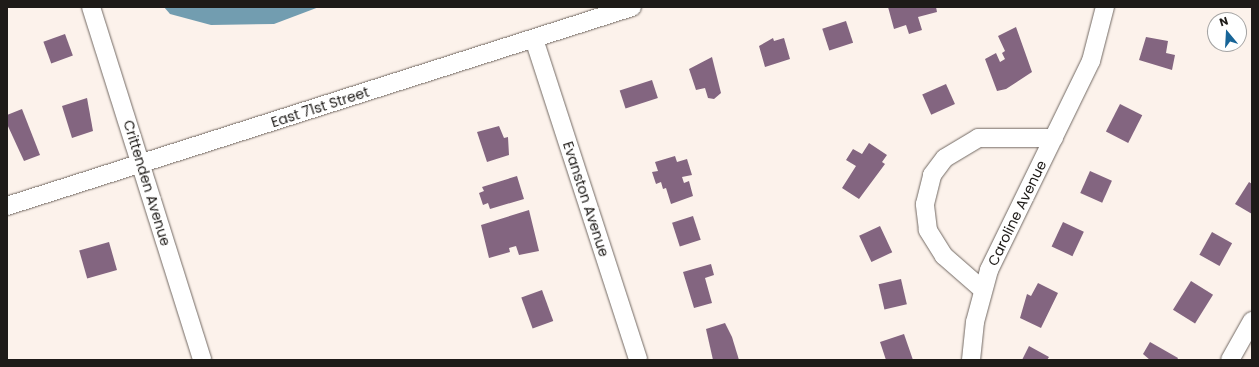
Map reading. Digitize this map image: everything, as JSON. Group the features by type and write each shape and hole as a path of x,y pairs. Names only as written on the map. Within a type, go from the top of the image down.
{"street":[{"name":"Crittenden Avenue","path":"91,7 202,360"},
{"name":"East 71st Street","path":"7,206 632,7"},
{"name":"Caroline Avenue","path":"971,360 983,290 989,270 1091,61 1104,7"},
{"name":"Evanston Avenue","path":"534,39 638,360"},
{"name":"Caroline Avenue","path":"983,290 944,256 928,230 925,204 932,175 945,158 978,138 1054,138"},
{"path":"1230,360 1252,321"}],"water":[{"path":"164,7 319,7 274,24 211,25 170,14"}],"building":[{"path":"888,7 936,7 937,12 918,17 922,30 909,34 906,25 894,29"},
{"path":"846,21 853,43 829,51 822,29"},
{"path":"1016,27 1032,72 1006,89 997,91 985,59 996,53 1000,62 1005,59 1002,53 1005,51 998,36"},
{"path":"65,34 73,56 51,63 43,42"},
{"path":"1146,37 1168,41 1166,53 1175,55 1172,70 1139,60"},
{"path":"773,38 774,41 784,38 790,59 765,67 759,46"},
{"path":"712,57 721,93 714,99 708,98 705,88 696,90 689,69"},
{"path":"652,80 658,98 626,109 620,91"},
{"path":"946,84 955,104 931,115 922,95"},
{"path":"87,98 93,131 72,138 62,106"},
{"path":"1120,104 1142,115 1128,143 1106,132"},
{"path":"22,109 40,155 24,161 7,124 7,115"},
{"path":"499,126 504,138 508,137 509,155 487,162 477,132"},
{"path":"869,143 887,155 882,162 885,164 859,199 842,188 856,166 846,160 853,149 862,154"},
{"path":"675,156 677,162 687,159 692,175 682,177 684,183 689,181 693,196 671,204 666,188 663,189 661,182 656,184 652,172 658,171 655,162"},
{"path":"1090,171 1112,181 1102,203 1080,193"},
{"path":"517,176 524,199 490,209 488,203 483,205 479,193 484,191 482,187"},
{"path":"1249,182 1252,184 1252,214 1235,204"},
{"path":"529,210 539,251 519,255 516,246 509,248 510,252 489,258 481,225"},
{"path":"693,216 701,240 680,247 672,223"},
{"path":"1063,222 1084,232 1072,256 1052,246"},
{"path":"880,226 892,252 871,262 859,236"},
{"path":"1212,232 1232,243 1220,266 1199,255"},
{"path":"109,242 117,270 87,278 79,251"},
{"path":"711,264 714,275 705,278 712,303 694,308 683,272"},
{"path":"901,279 907,304 884,310 879,284"},
{"path":"1191,281 1213,295 1195,324 1173,310"},
{"path":"1038,283 1058,293 1041,328 1020,318 1027,294 1031,296"},
{"path":"542,290 553,321 533,329 521,298"},
{"path":"725,323 732,337 739,360 713,360 706,329"},
{"path":"904,334 913,360 886,360 880,342"},
{"path":"1150,342 1178,358 1177,360 1150,360 1143,354"},
{"path":"1029,346 1049,357 1047,360 1022,360"}]}
